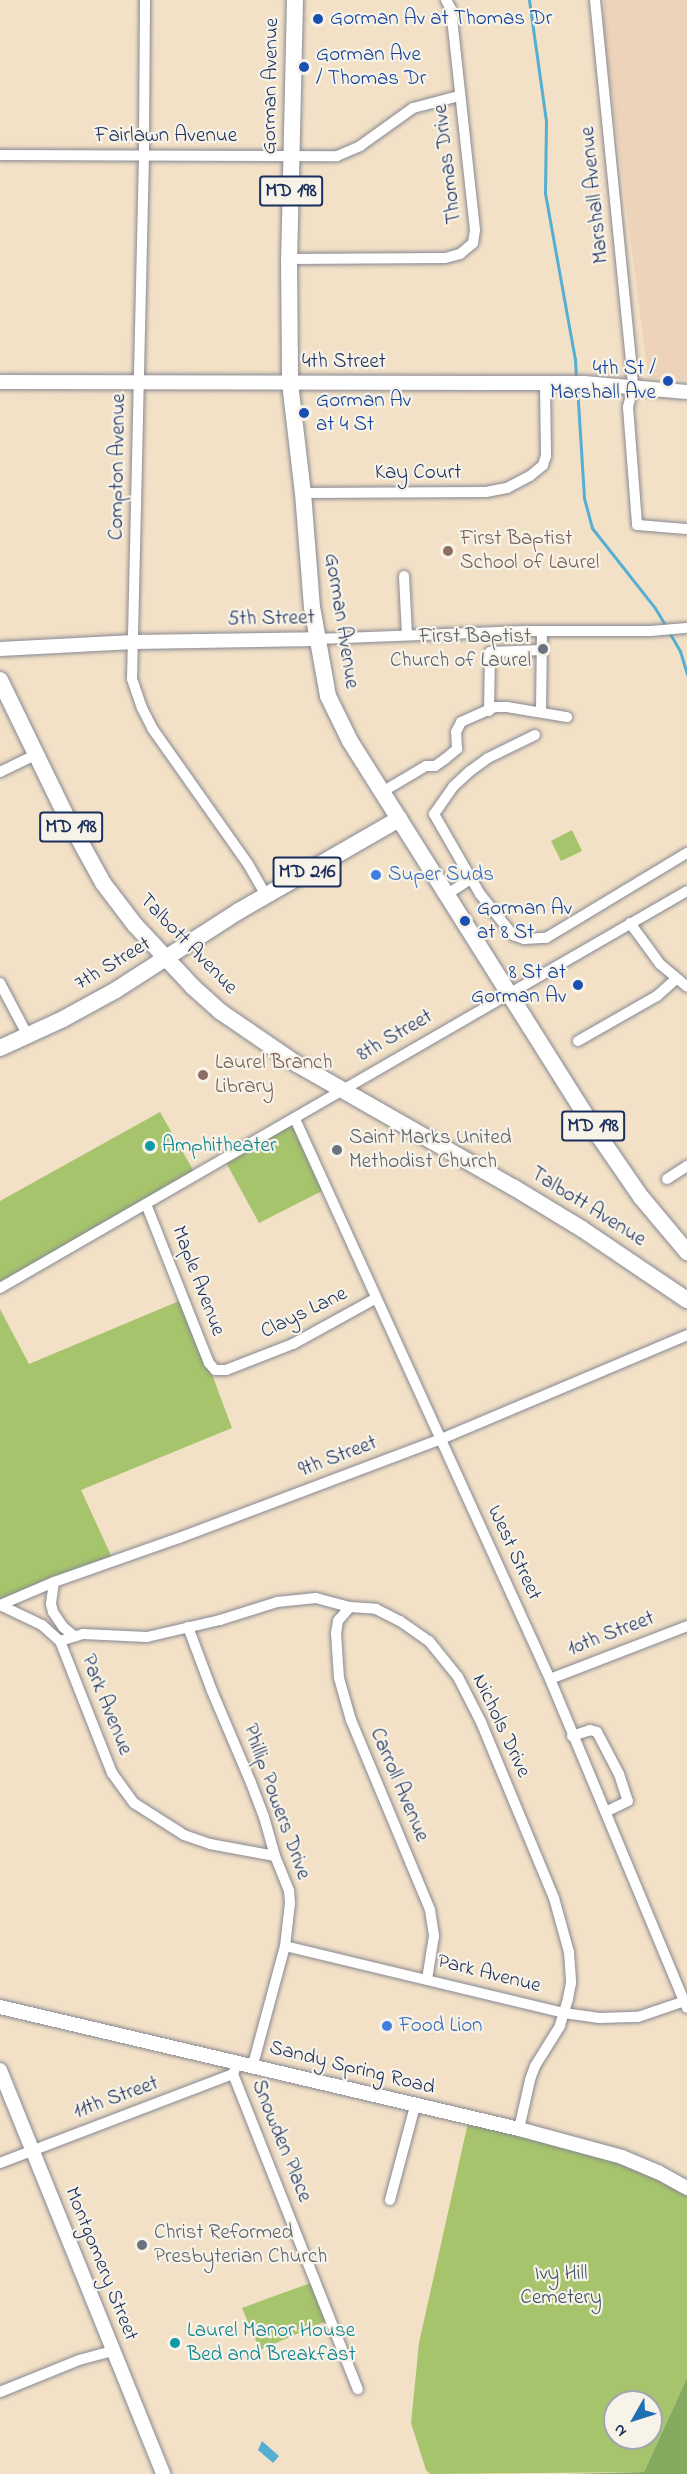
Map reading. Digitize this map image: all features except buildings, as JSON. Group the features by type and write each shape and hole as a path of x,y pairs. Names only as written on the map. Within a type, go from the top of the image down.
{"main road":[{"name":"Gorman Avenue","path":"295,0 289,259 290,382 303,493 307,567 324,680 333,707 350,741 507,993 641,1197 687,1252"},
{"name":"Talbott Avenue","path":"0,680 35,755 103,882 165,959 221,1012 297,1064 521,1192 629,1259 687,1300"},
{"name":"7th Street","path":"0,1048 100,999 266,896 399,819"}],"street":[{"name":"Compton Avenue","path":"145,0 144,155 132,679 152,728 248,864 266,896"},
{"name":"Thomas Drive","path":"289,259 445,258 467,249 474,239 475,230 451,9 446,0"},
{"name":"Marshall Avenue","path":"595,0 633,387 628,407 637,525 687,529"},
{"name":"Fairlawn Avenue","path":"0,155 345,154 413,108 459,96"},
{"name":"4th Street","path":"0,382 584,383 687,392"},
{"name":"Kay Court","path":"303,493 486,492 507,488 530,476 543,465 546,456 545,384"},
{"path":"404,576 407,635"},
{"name":"5th Street","path":"0,649 134,642 655,631 684,628"},
{"path":"541,712 542,632"},
{"path":"489,711 490,652 542,650"},
{"path":"382,792 426,766 435,766 446,759 457,749 456,732 461,722 494,707 567,717"},
{"path":"536,735 488,758 470,771 453,787 434,814 472,878 504,927 513,935 533,940 546,938 687,853"},
{"path":"0,772 35,755"},
{"path":"446,895 472,878"},
{"name":"8th Street","path":"0,1288 687,891"},
{"path":"630,923 646,948 676,980 687,987"},
{"path":"578,1041 657,996 676,980"},
{"path":"0,983 28,1036"},
{"name":"West Street","path":"295,1119 439,1440 550,1679 686,2005"},
{"path":"667,1179 687,1166"},
{"name":"Maple Avenue","path":"146,1204 209,1363 215,1370"},
{"name":"Clays Lane","path":"215,1370 226,1370 294,1344 375,1299"},
{"name":"9th Street","path":"0,1605 54,1582 136,1554 439,1440 687,1335"},
{"path":"54,1582 51,1604 53,1612 63,1627 74,1636"},
{"name":"Nichols Drive","path":"60,1641 74,1636 147,1637 297,1598 329,1600 350,1607 376,1609 414,1629 444,1658 470,1699 537,1856 562,1923 571,1975 564,2013 530,2080 519,2130"},
{"name":"Park Avenue","path":"0,1605 42,1625 60,1641 112,1773 134,1803 184,1835 210,1844 274,1856"},
{"name":"Carroll Avenue","path":"350,1607 338,1621 336,1633 339,1678 351,1720 430,1910 434,1936 427,1979"},
{"name":"10th Street","path":"550,1679 687,1626"},
{"name":"Phillip Powers Drive","path":"188,1627 264,1817 274,1856 283,1873 290,1897 285,1946 253,2065"},
{"path":"572,1736 590,1730 597,1732 619,1774 628,1801 605,1812"},
{"name":"Park Avenue","path":"285,1946 564,2013 628,2019 686,2005"},
{"name":"Sandy Spring Road","path":"0,2007 236,2068 253,2065 622,2157 658,2172 687,2188"},
{"name":"11th Street","path":"0,2163 236,2068"},
{"name":"Snowden Place","path":"236,2068 358,2390"},
{"name":"Montgomery Street","path":"0,2070 163,2474"},
{"path":"390,2200 415,2106"},
{"path":"0,2392 79,2360 113,2351"}],"shaded area":[{"path":"604,0 687,0 687,380 648,377 604,34"}],"green space":[{"path":"572,830 582,851 561,861 551,841"},
{"path":"160,1112 196,1175 0,1289 0,1201"},
{"path":"295,1119 326,1189 259,1223 224,1159"},
{"path":"184,1299 232,1428 81,1490 114,1562 0,1604 0,1309 29,1364"},
{"name":"Ivy Hill Cemetery","path":"469,2118 622,2157 687,2188 687,2378 663,2430 663,2390 603,2390 603,2450 654,2450 644,2472 430,2474 426,2470 411,2423 419,2343"},
{"path":"316,2281 331,2319 260,2350 242,2308"},
{"path":"687,2378 687,2474 568,2474 644,2472 654,2450 663,2450 663,2430"}],"water":[{"path":"262,2441 279,2456 273,2463 258,2450"}],"waterway":[{"path":"529,0 546,121 545,193 575,359 576,379"},
{"path":"577,386 584,498 592,528 655,608 666,626"},
{"path":"669,632 680,651 687,674"}],"place":[{"name":"Gorman Av at Thomas Dr","path":"318,19"},
{"name":"Gorman Ave / Thomas Dr","path":"304,67"},
{"name":"4th St / Marshall Ave","path":"668,381"},
{"name":"Gorman Av at 4 St","path":"304,413"},
{"name":"First Baptist School of Laurel","path":"448,551"},
{"name":"First Baptist Church of Laurel","path":"543,649"},
{"name":"Super Suds","path":"376,875"},
{"name":"Gorman Av at 8 St","path":"465,921"},
{"name":"8 St at Gorman Av","path":"578,985"},
{"name":"Laurel Branch Library","path":"203,1075"},
{"name":"Amphitheater","path":"150,1146"},
{"name":"Saint Marks United Methodist Church","path":"337,1150"},
{"name":"Food Lion","path":"387,2026"},
{"name":"Christ Reformed Presbyterian Church","path":"142,2245"},
{"name":"Laurel Manor House Bed and Breakfast","path":"175,2343"}]}
